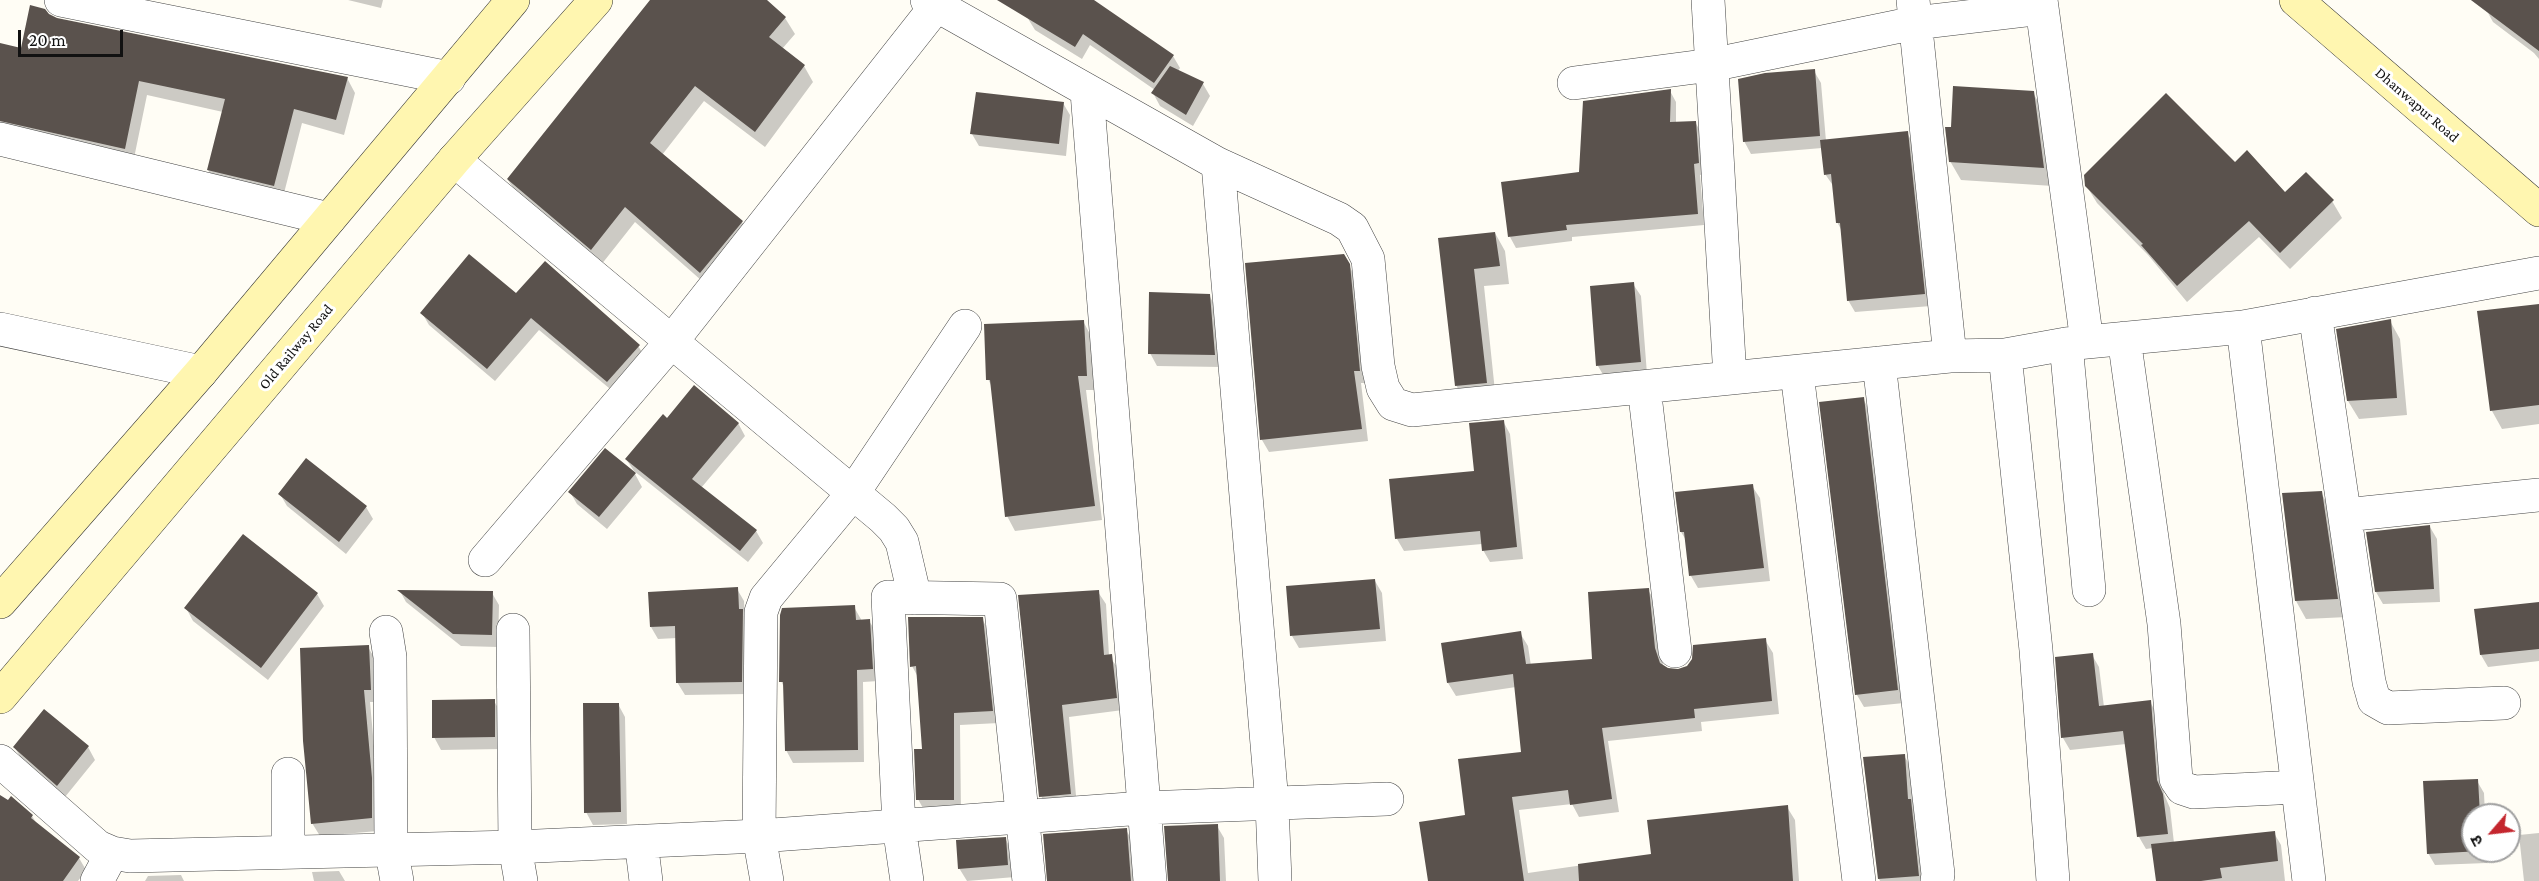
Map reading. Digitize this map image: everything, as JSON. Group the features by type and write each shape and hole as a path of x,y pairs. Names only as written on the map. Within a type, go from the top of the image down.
{"main road":[{"path":"0,602 201,372 513,0"},
{"name":"Old Railway Road","path":"0,697 454,160 596,0"},
{"name":"Dhanwapur Road","path":"2296,0 2539,210"}],"street":[{"path":"61,0 449,78"},
{"path":"1708,0 1730,378"},
{"path":"485,560 672,341 932,3 1218,164 1339,219 1352,228 1368,259 1378,366 1383,388 1393,404 1412,410 1950,356 2005,355 2077,343 2243,327 2539,273"},
{"path":"1574,83 1712,65 1914,11 2041,4 2077,343 2089,590"},
{"path":"1914,11 1950,356"},
{"path":"1087,92 1150,881"},
{"path":"0,139 329,219"},
{"path":"454,160 894,529 902,542 915,598"},
{"path":"1218,164 1272,803 1275,881"},
{"path":"2315,313 2369,682 2374,700 2388,708 2504,703"},
{"path":"767,881 759,836 761,612 772,588 852,493 965,326"},
{"path":"2243,327 2309,881"},
{"path":"0,329 201,372"},
{"path":"2124,338 2164,624 2176,779 2182,789 2194,792 2298,787"},
{"path":"2005,355 2036,650 2052,881"},
{"path":"1879,363 1937,881"},
{"path":"1797,372 1859,881"},
{"path":"1644,387 1675,651"},
{"path":"2345,515 2539,495"},
{"path":"907,881 899,826 888,597 1000,599 1029,881"},
{"path":"513,630 515,847 521,881"},
{"path":"386,632 390,657 392,848 397,881"},
{"path":"0,761 98,847 104,867 129,856 392,848 515,847 759,836 1143,808 1387,799"},
{"path":"288,774 288,851"},
{"path":"641,841 646,881"}],"building":[{"path":"650,0 767,0 786,17 769,37 805,65 755,132 695,86 650,143 743,221 700,273 625,207 591,250 507,179"},
{"path":"997,0 1094,0 1174,55 1154,83 1083,34 1075,47"},
{"path":"2471,0 2539,0 2539,51"},
{"path":"30,5 45,9 57,18 348,77 336,120 294,109 274,186 207,170 225,99 139,81 125,149 0,121 0,43 21,48"},
{"path":"1170,66 1204,82 1186,115 1151,93"},
{"path":"1815,69 1820,136 1743,142 1738,79 1765,73"},
{"path":"1953,86 2034,91 2044,168 1949,162 1945,127 1951,127"},
{"path":"1671,89 1670,122 1696,121 1699,163 1694,164 1698,214 1566,225 1567,230 1508,237 1501,182 1579,172 1583,101"},
{"path":"976,92 1064,102 1059,144 970,134"},
{"path":"2166,93 2235,162 2247,150 2285,192 2306,172 2334,200 2280,253 2249,221 2177,286 2141,245 2143,244 2085,186 2084,175"},
{"path":"1908,131 1925,294 1847,301 1840,223 1836,223 1831,174 1824,175 1820,140"},
{"path":"1495,232 1500,266 1474,269 1487,383 1455,386 1438,238"},
{"path":"469,254 516,293 545,261 640,345 607,382 531,318 487,369 420,313"},
{"path":"1344,254 1350,264 1360,371 1354,371 1362,429 1260,440 1245,263"},
{"path":"1634,282 1641,362 1596,366 1590,286"},
{"path":"1149,292 1210,294 1215,355 1148,354"},
{"path":"2539,304 2539,405 2490,411 2477,311"},
{"path":"2391,319 2397,398 2347,401 2336,329"},
{"path":"1084,320 1087,376 1078,376 1095,506 1005,517 990,380 986,380 984,324"},
{"path":"694,385 739,423 692,479 757,530 740,551 625,459 663,414 667,418"},
{"path":"1864,397 1898,690 1855,695 1819,402"},
{"path":"1504,420 1517,547 1482,551 1480,531 1395,539 1389,479 1474,471 1469,423"},
{"path":"605,448 636,473 599,517 568,492"},
{"path":"306,458 367,506 339,542 278,494"},
{"path":"1753,484 1764,568 1689,576 1684,532 1680,532 1675,492"},
{"path":"2322,491 2338,599 2295,601 2282,493"},
{"path":"2430,525 2434,589 2375,592 2366,532"},
{"path":"243,534 318,593 261,668 184,608"},
{"path":"1375,579 1380,629 1290,636 1286,586"},
{"path":"738,587 739,609 743,609 742,682 676,683 675,626 650,627 648,592"},
{"path":"1649,588 1655,648 1660,663 1668,668 1678,669 1687,666 1692,659 1693,645 1766,638 1772,701 1694,709 1695,718 1602,728 1612,799 1570,805 1568,790 1512,797 1524,881 1428,881 1419,822 1465,815 1458,759 1521,752 1513,674 1447,683 1441,643 1521,631 1526,664 1592,659 1588,592"},
{"path":"397,590 493,591 492,635 453,634"},
{"path":"1099,590 1104,655 1112,654 1117,698 1062,705 1071,794 1039,797 1018,595"},
{"path":"2539,602 2539,649 2480,655 2474,609"},
{"path":"855,605 856,620 870,619 873,669 857,670 858,750 785,751 783,682 779,682 782,608"},
{"path":"908,617 983,617 993,711 954,713 954,800 916,800 914,749 922,749 916,666 910,667"},
{"path":"369,645 371,690 364,690 372,778 372,818 311,824 303,741 300,648"},
{"path":"2093,653 2099,706 2151,700 2157,780 2163,794 2168,834 2137,837 2123,731 2061,738 2055,657"},
{"path":"495,699 495,737 432,738 432,700"},
{"path":"583,703 619,703 621,812 584,813"},
{"path":"44,709 89,746 57,786 13,747"},
{"path":"1905,754 1908,799 1911,799 1919,876 1878,879 1863,757"},
{"path":"2478,779 2479,803 2461,803 2461,852 2427,854 2423,781"},
{"path":"0,795 8,800 11,796 33,815 31,818 80,857 63,881 0,881"},
{"path":"1788,805 1793,881 1579,881 1578,864 1651,854 1647,820"},
{"path":"1218,824 1220,881 1168,881 1164,826"},
{"path":"1127,828 1131,881 1047,881 1043,834"},
{"path":"2275,831 2278,861 2220,868 2222,878 2201,881 2156,881 2151,844"},
{"path":"1006,837 1008,865 958,869 956,840"}]}
